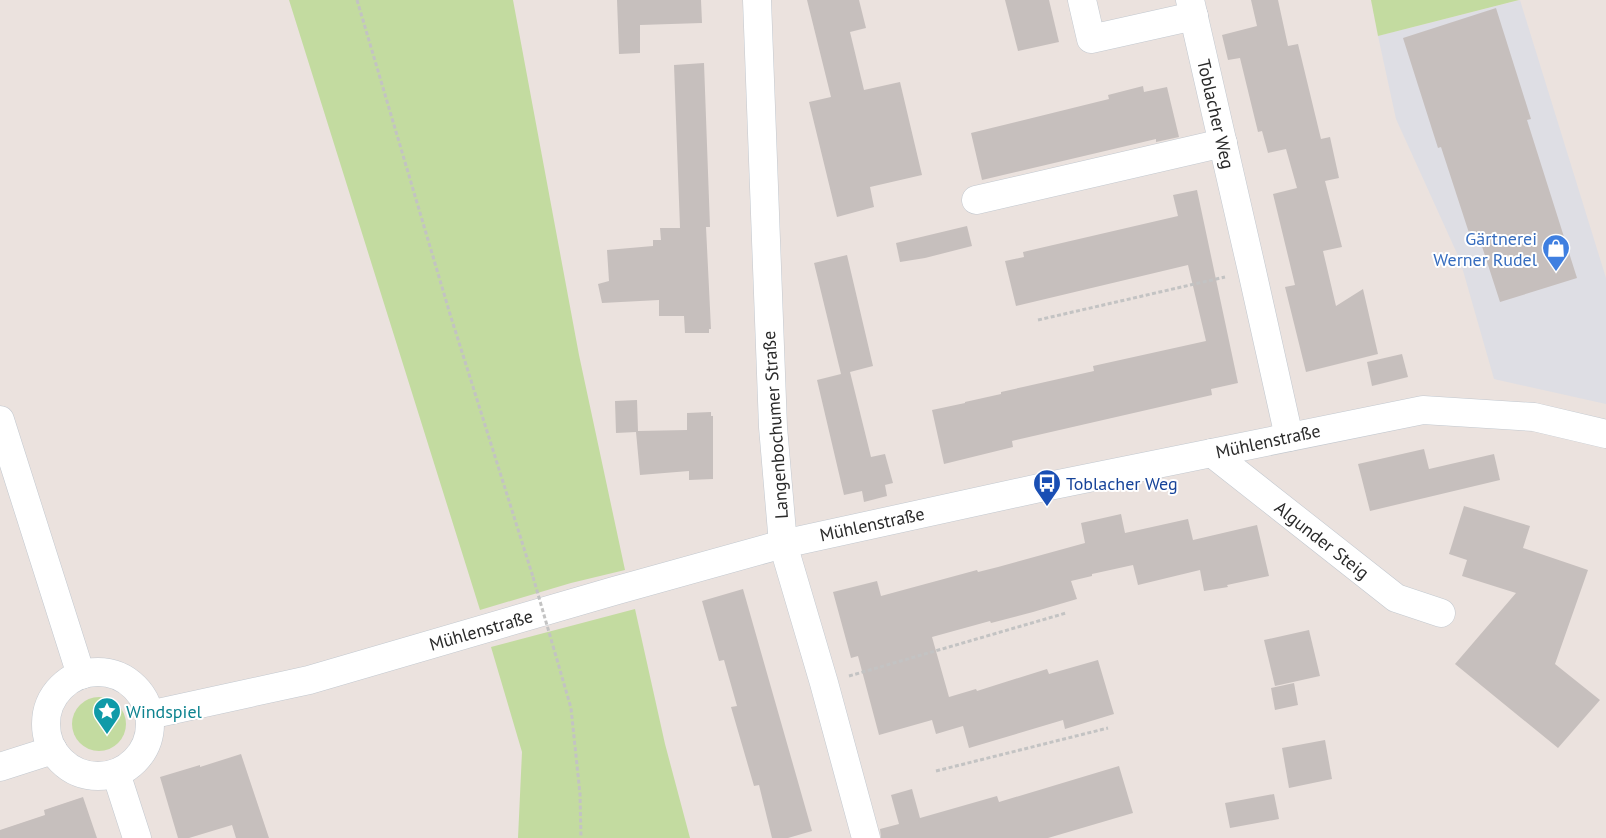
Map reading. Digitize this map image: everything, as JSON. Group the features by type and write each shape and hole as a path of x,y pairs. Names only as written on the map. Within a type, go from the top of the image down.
{"street":[{"name":"Langenbochumer Straße","path":"757,0 773,427 783,544 824,683 866,838"},
{"name":"Toblacher Weg","path":"1082,0 1091,39 1192,8 1289,437"},
{"path":"976,200 1223,142"},
{"name":"Mühlenstraße","path":"149,715 309,680 783,544 1035,489 1423,410 1534,417 1606,434"},
{"path":"0,420 81,675"},
{"name":"Algunder Steig","path":"1212,453 1396,598 1441,612"},
{"path":"97,672 114,674 126,680 139,693 149,715 148,740 138,757 126,768 116,773 101,776 81,774 63,763 52,750 46,730 46,716 58,691 71,680 81,675 97,672"},
{"path":"0,767 52,750"},
{"path":"116,773 138,838"}],"path":[{"path":"357,0 447,304 533,577 571,708 580,794 581,838"},
{"path":"1038,320 1252,271"},
{"path":"824,683 1066,613"},
{"path":"936,771 1108,728"}],"shaded area":[{"path":"1520,0 1606,278 1606,404 1494,379 1460,260 1396,119 1378,36"}],"green space":[{"path":"289,0 513,0 579,355 625,570 571,583 480,610"},
{"path":"1371,0 1519,0 1378,36"},
{"path":"635,609 665,744 690,838 518,838 522,752 491,647"},
{"path":"99,697 109,699 118,705 124,714 126,724 124,734 118,743 109,749 99,751 89,749 80,743 74,734 72,724 74,714 80,705 89,699"}],"building":[{"path":"617,0 701,0 702,23 640,25 640,53 619,54"},
{"path":"807,0 859,0 866,28 850,32 864,90 900,82 922,175 870,187 874,207 837,217 809,102 831,97"},
{"path":"1005,0 1049,0 1059,42 1018,51"},
{"path":"1251,0 1278,0 1288,46 1298,44 1321,139 1330,137 1339,178 1325,181 1342,247 1323,251 1336,306 1363,289 1378,354 1306,372 1285,287 1295,285 1273,194 1297,188 1286,149 1268,153 1262,131 1258,132 1240,58 1228,60 1222,35 1257,26"},
{"path":"1496,8 1531,119 1527,120 1577,278 1500,302 1478,234 1470,236 1441,147 1438,148 1403,38"},
{"path":"704,63 710,227 706,227 711,329 709,329 709,333 685,333 684,316 659,316 659,300 602,303 598,284 609,281 607,250 653,246 653,240 661,240 660,228 680,228 674,65"},
{"path":"1143,86 1144,92 1167,87 1179,137 1156,142 1156,139 982,180 971,133 1109,99 1108,95"},
{"path":"1197,190 1238,383 1211,389 1212,395 1012,441 1013,447 944,464 932,410 1094,371 1093,366 1206,341 1188,265 1016,306 1005,261 1024,257 1023,252 1178,216 1173,195"},
{"path":"967,226 972,246 925,258 900,262 896,243"},
{"path":"847,255 873,366 850,372 871,457 885,454 893,483 885,485 887,496 864,502 862,491 844,495 817,380 841,374 814,263"},
{"path":"1402,354 1408,377 1372,386 1367,362"},
{"path":"637,400 638,431 687,430 687,413 711,412 711,416 713,416 713,479 689,480 689,471 640,475 636,432 616,433 615,401"},
{"path":"1424,449 1429,469 1494,454 1500,480 1370,511 1358,464"},
{"path":"1464,506 1530,526 1523,548 1588,570 1555,664 1600,700 1558,748 1455,664 1516,593 1462,576 1467,560 1449,554"},
{"path":"1121,514 1125,533 1188,519 1193,540 1257,525 1269,576 1204,591 1200,570 1138,585 1133,565 1092,574 1092,576 1071,581 1077,599 932,637 949,697 976,689 977,691 1047,669 1049,674 1098,660 1114,714 1065,729 1063,720 969,748 963,726 936,734 932,720 879,735 858,656 851,658 833,592 877,581 881,596 977,570 978,572 998,567 1085,543 1081,523"},
{"path":"743,589 812,831 788,838 772,838 759,785 754,786 731,707 737,706 724,660 719,661 702,601"},
{"path":"1309,630 1320,676 1275,686 1264,640"},
{"path":"1294,683 1298,705 1275,710 1271,688"},
{"path":"1325,740 1332,779 1289,788 1282,748"},
{"path":"241,754 269,838 236,838 232,825 189,838 178,838 160,777"},
{"path":"1119,766 1133,813 1048,838 881,838 880,829 899,824 891,795 912,789 920,818 997,796 999,802"},
{"path":"1274,794 1279,819 1230,828 1225,803"},
{"path":"83,797 97,838 0,838 0,830 45,815 44,810"}],"place":[{"name":"Gärtnerei Werner Rudel","path":"1556,272"},
{"name":"Toblacher Weg","path":"1047,507"},
{"name":"Windspiel","path":"107,735"}]}
